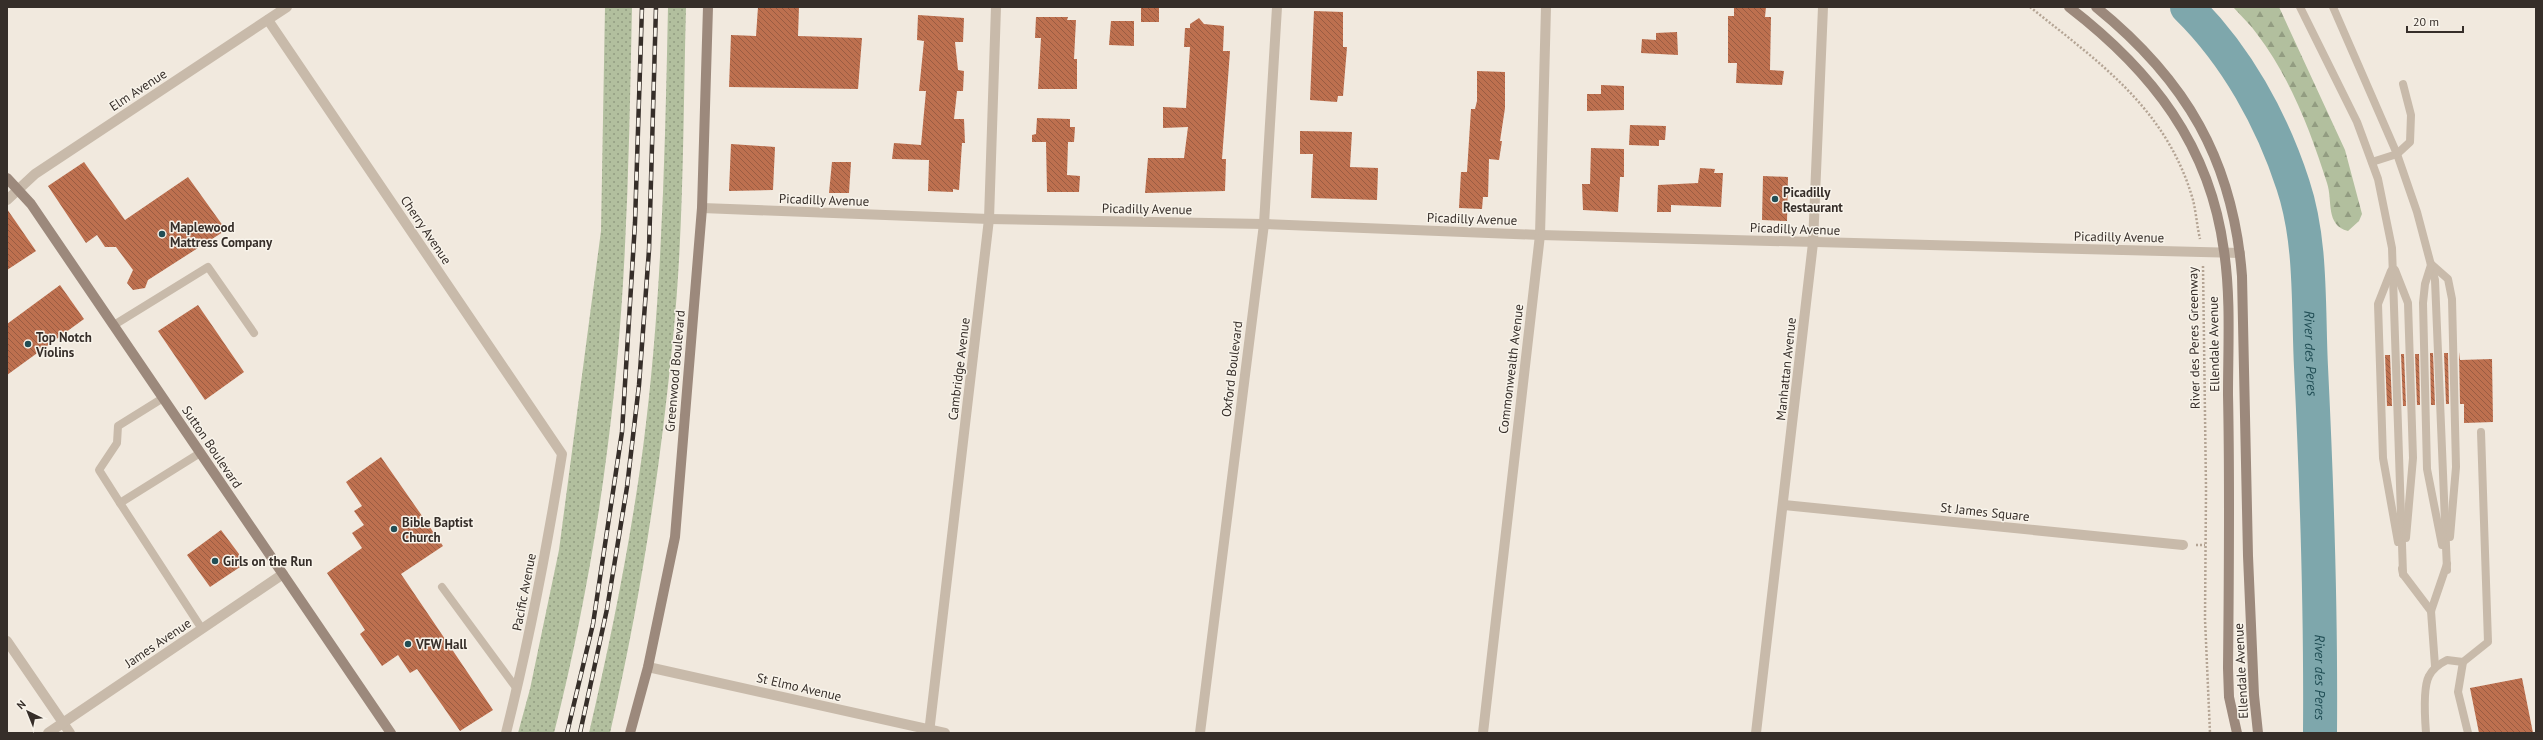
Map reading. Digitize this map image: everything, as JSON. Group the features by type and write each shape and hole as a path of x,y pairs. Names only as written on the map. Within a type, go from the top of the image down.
{"main road":[{"name":"Greenwood Boulevard","path":"630,733 648,667 675,537 702,208 708,7"},
{"name":"Ellendale Avenue","path":"2069,7 2126,54 2160,94 2180,123 2207,180 2216,208 2225,253 2230,481 2229,697 2238,733"},
{"name":"Ellendale Avenue","path":"2096,7 2149,56 2170,80 2199,125 2211,148 2229,196 2240,252 2248,556 2254,695 2258,733"},
{"name":"Sutton Boulevard","path":"7,178 31,204 391,733"}],"street":[{"name":"Elm Avenue","path":"7,200 35,174 287,7"},
{"name":"Cambridge Avenue","path":"930,732 989,219 996,7"},
{"name":"Oxford Boulevard","path":"1200,733 1264,224 1277,7"},
{"name":"Commonwealth Avenue","path":"1483,733 1540,235 1546,7"},
{"name":"Manhattan Avenue","path":"1756,733 1784,504 1813,243 1823,7"},
{"name":"Cherry Avenue","path":"268,20 562,454"},
{"name":"Picadilly Avenue","path":"702,208 989,219 1264,224 1540,235 1813,243 2225,253 2240,252"},
{"name":"Pacific Avenue","path":"506,733 517,689 551,524 562,454"},
{"name":"St James Square","path":"1784,504 2183,545"},
{"name":"James Avenue","path":"48,733 283,574"},
{"path":"7,641 70,733"},
{"name":"St Elmo Avenue","path":"648,667 930,732 945,733"}],"lane":[{"path":"2300,7 2357,122 2378,179 2393,266 2403,574"},
{"path":"2333,7 2397,154 2431,264 2437,301 2447,570"},
{"path":"2372,162 2397,154 2410,142 2411,115 2403,84"},
{"path":"2431,264 2424,284 2422,303 2427,469 2447,570"},
{"path":"2431,264 2448,279 2452,299 2456,467 2447,570 2431,611 2436,666"},
{"path":"2393,266 2378,304 2383,458 2403,574 2431,611"},
{"path":"2393,266 2408,303 2413,458 2403,574"},
{"path":"114,326 208,267 254,333"},
{"path":"163,398 118,426 117,443 99,470 202,629"},
{"path":"2468,733 2458,692 2463,662 2488,642 2481,432"},
{"path":"120,503 200,453"},
{"path":"442,588 517,689"},
{"path":"2426,733 2425,719 2428,678 2436,666 2447,660 2463,662"}],"path":[{"name":"River des Peres Greenway","path":"2030,7 2113,73 2134,94 2154,121 2184,175 2193,201 2202,252 2205,336 2205,545 2210,733"},
{"path":"2194,545 2205,545"}],"green space":[{"path":"605,7 632,7 628,171 623,281 608,444 586,589 554,733 518,733 530,689 559,550 601,231"},
{"path":"668,7 686,7 679,255 677,297 668,388 640,586 610,733 589,733 626,556 638,484 649,393 662,228"},
{"path":"2233,7 2279,7 2345,150 2362,214 2359,221 2348,231 2336,224 2333,218 2329,190 2321,164 2307,125 2280,68 2251,27"}],"building":[{"path":"758,7 799,7 798,36 862,38 858,89 729,87 731,35 756,36"},
{"path":"1141,7 1159,7 1159,22 1141,22"},
{"path":"1734,7 1766,7 1765,17 1771,17 1770,70 1784,71 1782,85 1736,83 1737,63 1728,63 1728,16 1734,16"},
{"path":"1314,11 1343,12 1343,47 1347,47 1343,96 1338,96 1337,102 1310,100"},
{"path":"918,15 964,18 963,42 955,42 958,70 964,71 963,91 957,91 954,119 964,119 965,143 962,143 959,190 953,189 953,192 928,191 929,160 892,159 894,143 921,145 926,91 919,91 924,41 917,40"},
{"path":"1036,17 1068,17 1067,20 1076,20 1074,59 1077,59 1077,89 1038,89 1041,38 1035,38"},
{"path":"1199,18 1204,24 1224,26 1223,51 1230,51 1222,159 1226,159 1225,191 1145,193 1148,158 1184,158 1188,127 1163,128 1163,107 1186,108 1190,47 1184,47 1185,28 1190,28 1190,24"},
{"path":"1111,21 1134,21 1134,46 1109,45"},
{"path":"1677,32 1678,55 1641,53 1642,39 1656,40 1656,33"},
{"path":"1477,71 1505,72 1505,108 1500,141 1502,141 1499,160 1489,159 1488,197 1483,197 1482,209 1459,208 1461,172 1467,172 1471,109 1475,109 1477,101"},
{"path":"1601,85 1624,86 1624,110 1587,111 1587,94 1601,94"},
{"path":"1037,118 1070,119 1070,127 1075,127 1074,142 1068,142 1067,175 1080,176 1079,192 1047,192 1046,142 1032,142 1032,135 1036,134"},
{"path":"1630,125 1666,126 1665,140 1659,140 1659,146 1629,145"},
{"path":"1300,131 1352,132 1350,167 1378,168 1377,200 1311,198 1313,154 1300,154"},
{"path":"731,144 775,147 773,190 729,191"},
{"path":"1591,148 1624,149 1624,177 1620,177 1618,212 1583,210 1582,184 1590,184"},
{"name":"Maplewood Mattress Company","path":"84,162 125,220 188,177 226,230 148,280 145,288 133,290 127,283 133,270 116,247 105,247 97,235 86,243 48,186"},
{"path":"832,162 851,162 849,193 829,193"},
{"path":"1700,168 1715,169 1714,173 1723,173 1721,207 1671,205 1671,212 1657,212 1658,185 1698,183"},
{"name":"Picadilly Restaurant","path":"1763,176 1788,177 1787,221 1762,220"},
{"path":"7,209 36,251 7,270"},
{"name":"Top Notch Violins","path":"60,285 84,319 7,375 7,324"},
{"path":"198,305 244,372 205,400 158,331"},
{"path":"2459,352 2460,360 2492,359 2493,422 2464,423 2464,404 2460,404"},
{"path":"2430,353 2433,353 2435,405 2431,405"},
{"path":"2444,353 2448,353 2449,404 2446,404"},
{"path":"2401,354 2404,354 2406,406 2403,406"},
{"path":"2415,354 2419,354 2420,405 2417,405"},
{"path":"2385,355 2390,355 2392,406 2387,406"},
{"path":"381,457 443,546 401,574 493,710 460,731 417,669 410,673 398,655 382,666 360,634 365,630 327,573 362,548 352,533 364,525 354,511 362,506 346,482"},
{"name":"Girls on the Run","path":"221,530 239,554 240,567 210,587 187,555"},
{"path":"2522,678 2533,733 2479,733 2470,688"}],"waterway":[{"name":"River des Peres","path":"2187,7 2205,26 2237,67 2263,113 2284,161 2299,207 2308,275 2317,504 2320,733"}],"railway":[{"path":"567,733 593,624 622,432 635,223 642,7"},
{"path":"580,733 607,609 627,487 639,385 649,250 656,7"}],"place":[{"name":"Picadilly Restaurant","path":"1775,199"},
{"name":"Maplewood Mattress Company","path":"162,234"},
{"name":"Top Notch Violins","path":"28,344"},
{"name":"Bible Baptist Church","path":"394,529"},
{"name":"Girls on the Run","path":"215,561"},
{"name":"VFW Hall","path":"408,644"}]}
